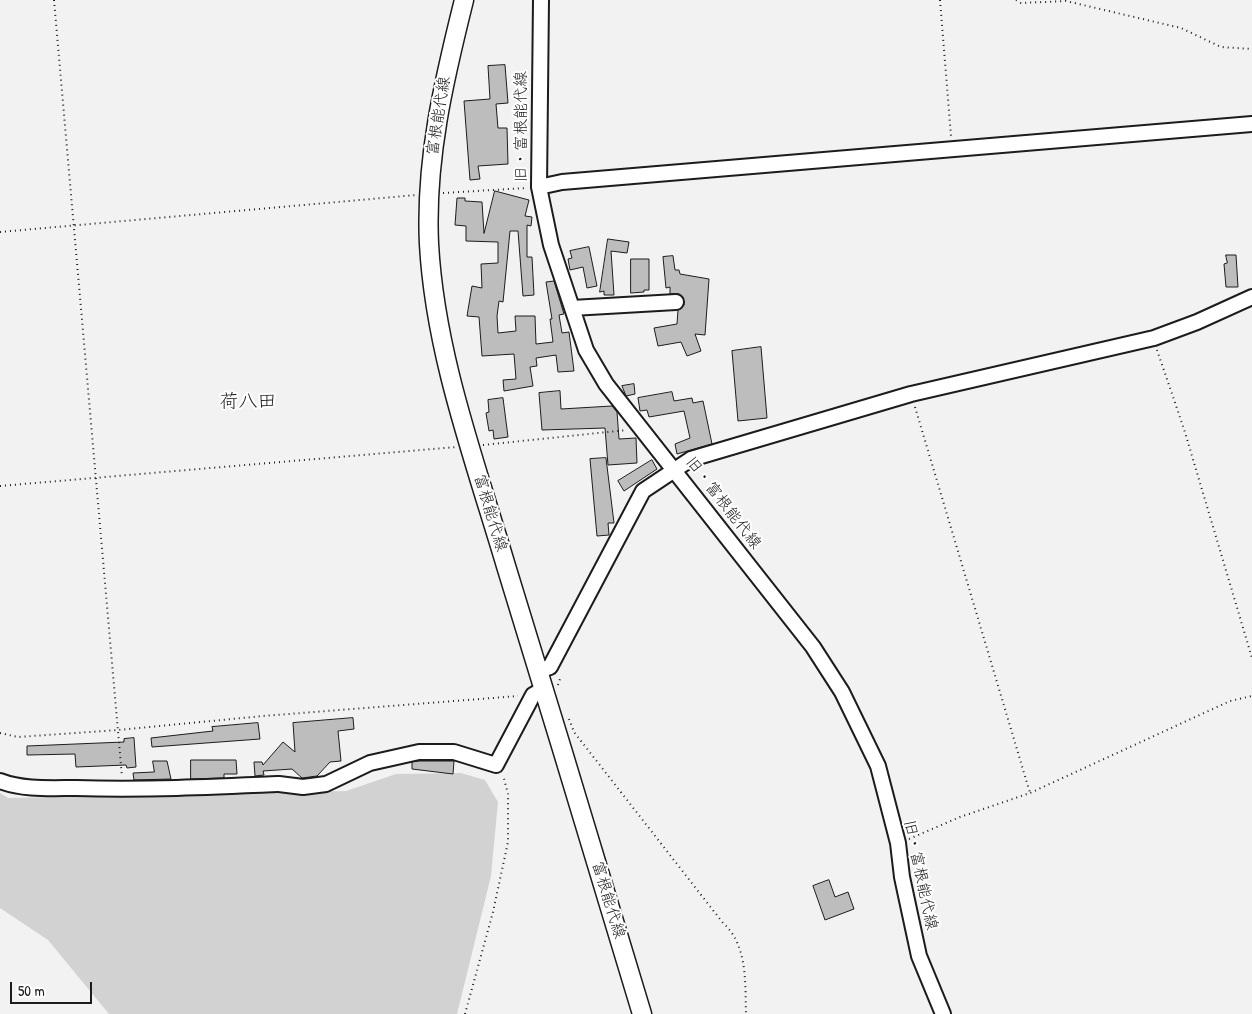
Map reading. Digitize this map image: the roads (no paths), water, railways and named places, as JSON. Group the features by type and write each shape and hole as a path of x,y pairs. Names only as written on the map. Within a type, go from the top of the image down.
{"main road":[{"name":"富根能代線","path":"464,0 444,78 434,132 429,243 436,319 470,446 544,669 546,692 642,1014"}],"street":[{"name":"旧・富根能代線","path":"541,0 539,187 551,245 586,350 606,384 813,647 842,692 878,766 898,843 902,877 919,956 943,1014"},
{"path":"539,187 562,182 1252,124"},
{"path":"544,669 643,491 691,459 911,394 1154,338 1197,322 1252,296"},
{"path":"572,308 676,302"},
{"path":"0,781 11,785 123,790 279,784 303,787 326,784 370,762 419,752 454,752 496,765 546,692"}],"district":[{"name":"荷八田","path":"248,402"}]}
